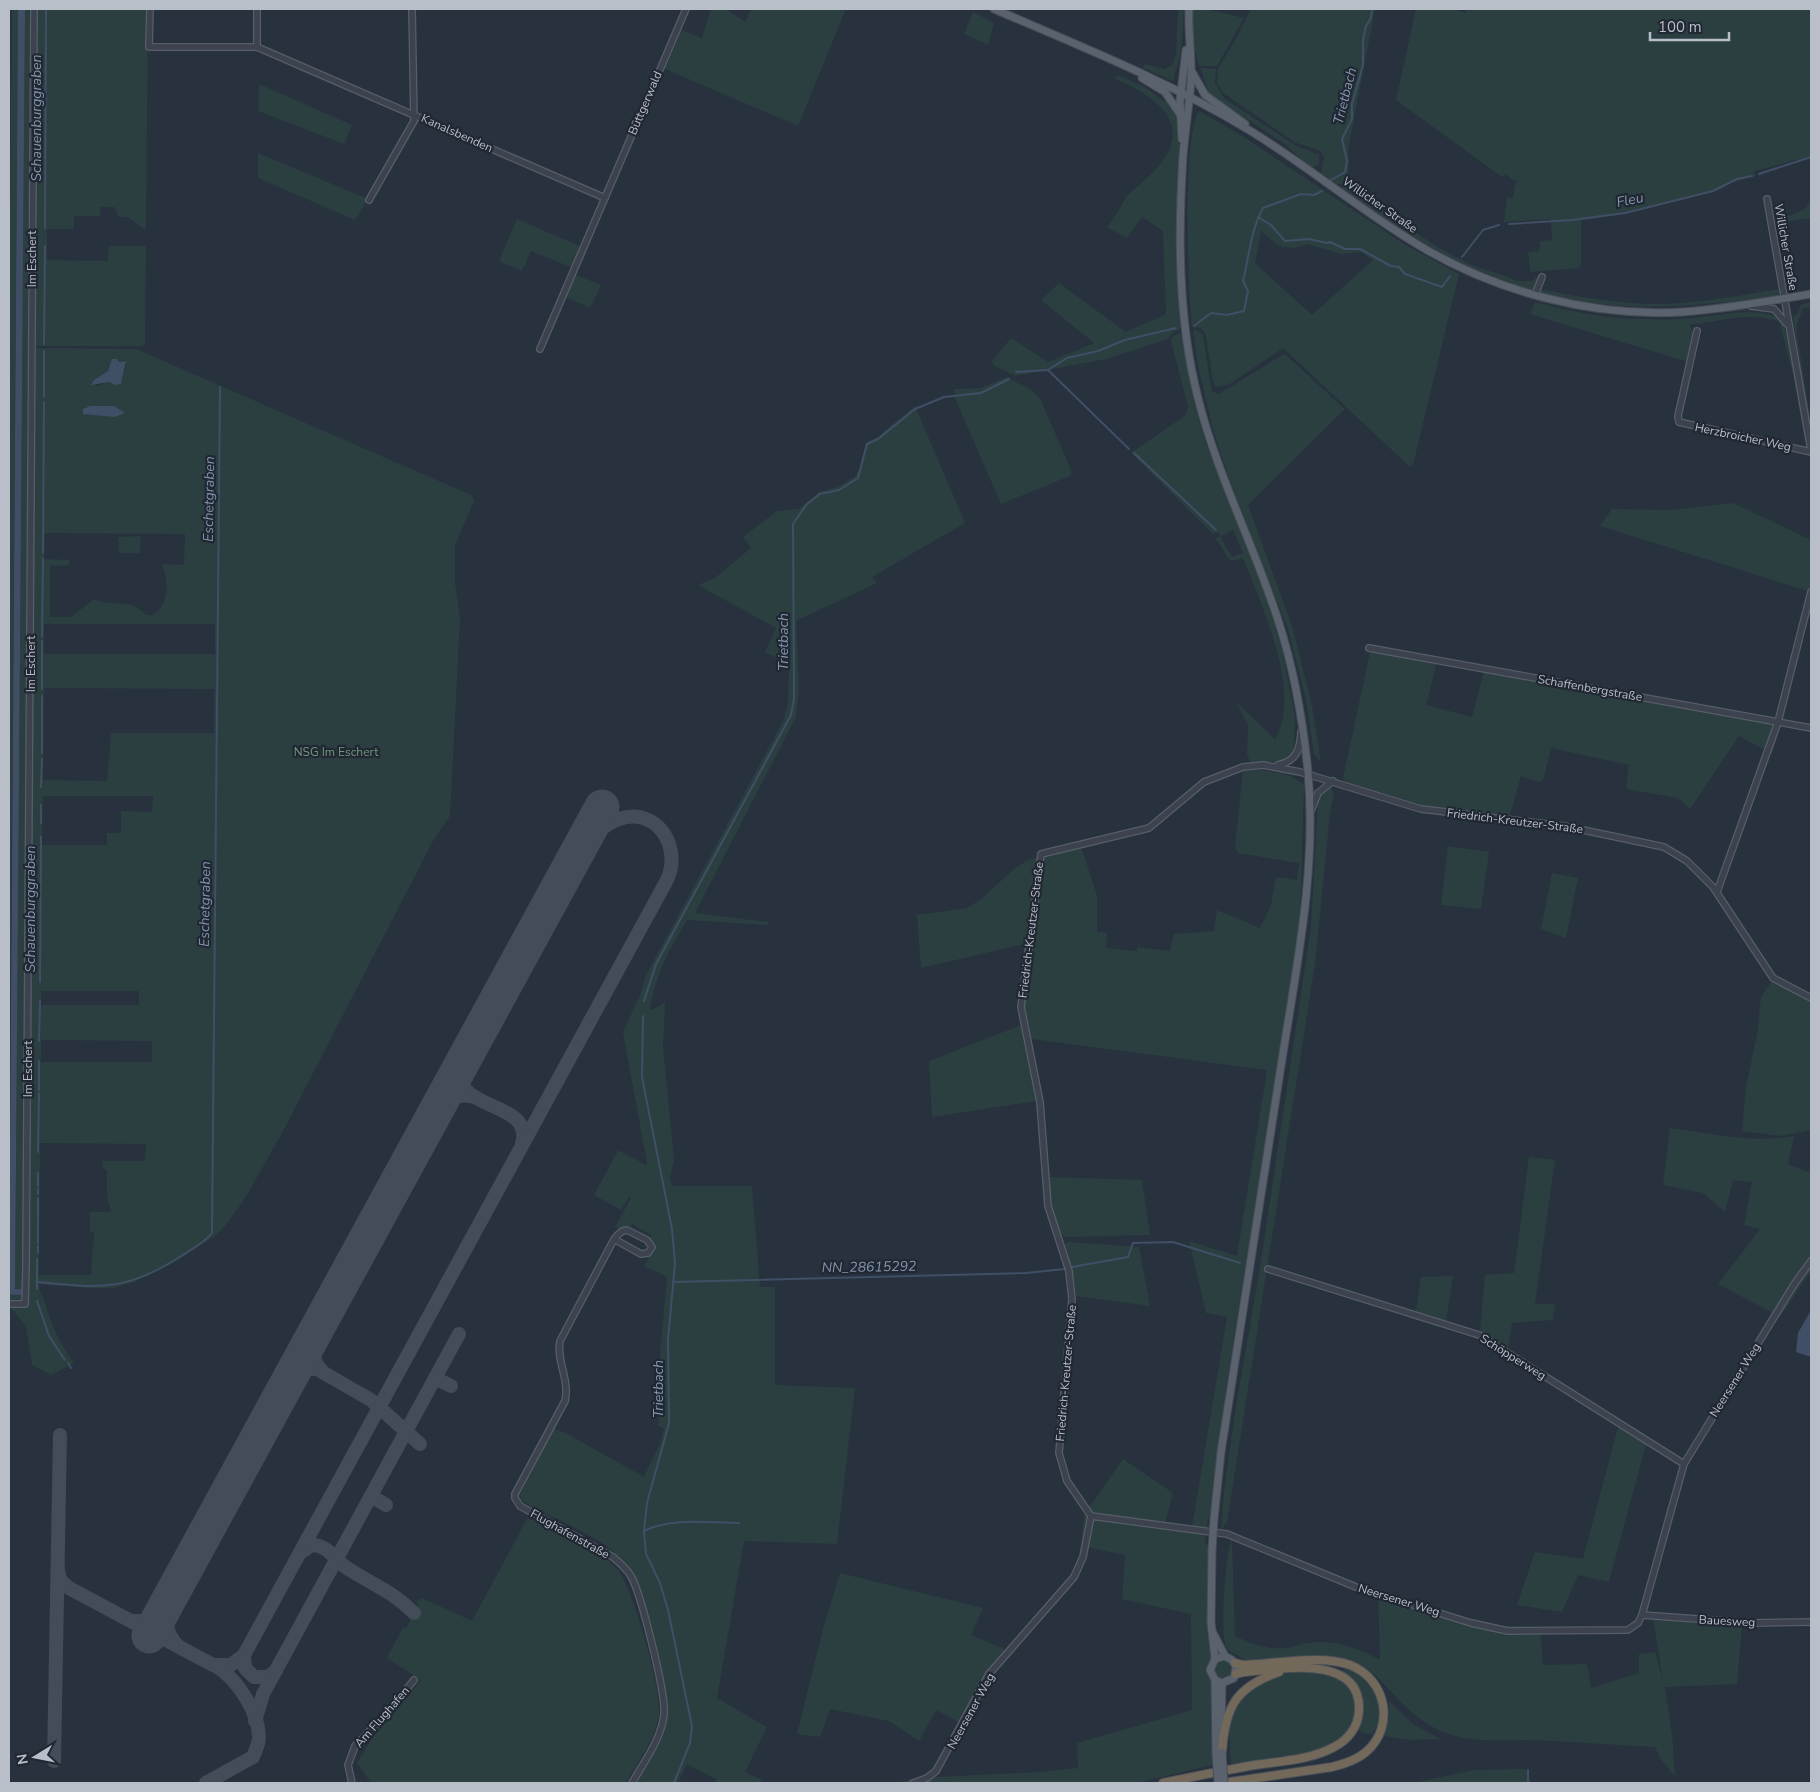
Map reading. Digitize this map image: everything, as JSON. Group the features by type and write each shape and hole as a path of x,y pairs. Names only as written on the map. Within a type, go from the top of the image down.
{"highway":[{"path":"1224,1783 1332,1767 1360,1756 1370,1748 1382,1730 1384,1708 1378,1687 1361,1671 1348,1664 1327,1660 1243,1665 1235,1663"},
{"path":"1163,1783 1307,1758 1332,1748 1349,1735 1357,1721 1358,1702 1351,1685 1337,1672 1322,1669 1244,1672 1236,1674"},
{"path":"1219,1752 1226,1718 1237,1697 1257,1680 1285,1670"}],"main road":[{"name":"Willicher Straße","path":"994,9 1189,96 1250,130 1421,247 1476,275 1535,295 1586,306 1643,312 1686,311 1743,305 1811,294"},
{"path":"1184,154 1180,116 1181,92 1188,41 1189,9"},
{"path":"1188,41 1191,70 1184,154 1180,260 1183,316 1187,343 1197,395 1209,439 1278,619 1302,717 1308,774 1309,816 1308,876 1298,959 1223,1443 1214,1519 1212,1631 1215,1659 1210,1670 1219,1682 1218,1783"},
{"path":"1122,66 1165,92 1180,116"},
{"path":"1191,70 1205,94 1242,120 1250,130"},
{"path":"1212,1631 1225,1656 1235,1663 1236,1674 1231,1681 1219,1682"},
{"path":"1215,1659 1225,1656"},
{"path":"1219,1752 1224,1783"}],"street":[{"name":"Im Eschert","path":"9,1304 25,1304 26,1268 34,9"},
{"name":"Kanalsbenden","path":"150,9 149,47 257,47 605,198"},
{"path":"257,9 257,47"},
{"path":"369,200 414,121 412,9"},
{"name":"Büttgerwald","path":"605,198 686,9"},
{"path":"540,349 605,198"},
{"name":"Willicher Straße","path":"1767,200 1784,298"},
{"path":"1535,295 1542,277"},
{"name":"Herzbroicher Weg","path":"1697,331 1678,415 1679,422 1811,451 1784,298"},
{"path":"1743,305 1774,309 1782,316 1789,328"},
{"path":"1717,892 1778,722 1811,592"},
{"name":"Schaffenbergstraße","path":"1369,648 1811,728"},
{"name":"Friedrich-Kreutzer-Straße","path":"1092,1516 1067,1480 1059,1453 1072,1299 1069,1271 1048,1206 1040,1102 1022,1007 1041,854 1149,828 1204,782 1243,767 1273,766 1289,762 1298,753 1302,717"},
{"name":"Friedrich-Kreutzer-Straße","path":"1273,766 1333,781 1421,809 1564,826 1664,847 1687,861 1717,892 1769,974 1778,982 1811,998"},
{"path":"1309,816 1318,793 1333,781"},
{"path":"627,1230 648,1240 652,1248 648,1253 643,1254 614,1239 622,1231 627,1230"},
{"name":"Flughafenstraße","path":"614,1239 560,1341 559,1349 567,1386 565,1401 515,1494 515,1498 520,1506 612,1557 624,1566 636,1587 660,1679 664,1715 657,1736 632,1783"},
{"name":"Neersener Weg","path":"913,1783 930,1776 938,1768 989,1674 1071,1581 1082,1557 1092,1516 1227,1534 1356,1587 1471,1623 1508,1631 1628,1630 1638,1623 1642,1616 1684,1464 1795,1283 1811,1261"},
{"name":"Schöpperweg","path":"1268,1269 1479,1335 1684,1464"},
{"name":"Bauesweg","path":"1642,1616 1753,1623 1811,1622"},
{"name":"Am Flughafen","path":"352,1783 348,1766 355,1746 388,1712 414,1680"}],"green space":[{"path":"12,9 18,9 9,1203 9,331"},
{"name":"NSG Im Eschert","path":"25,9 30,9 23,1291 27,1290 35,348 136,349 471,495 474,501 455,545 455,583 460,618 450,816 434,839 280,1137 244,1200 225,1226 215,1236 175,1262 132,1283 114,1288 39,1284 54,1329 74,1363 51,1375 32,1365 26,1326 9,1306 9,1291 15,1291","holes":["112,359 119,362 125,360 126,365 121,384 110,382 96,386 94,380 108,371","45,533 185,534 184,565 162,564 167,585 165,598 159,610 153,615 147,615 133,605 101,602 94,599 71,617 50,617 50,566 69,565 69,560 44,559","44,624 215,624 215,654 44,654","44,688 214,689 214,733 111,733 107,781 43,780","43,796 153,796 152,812 121,811 121,833 107,833 107,845 42,845","41,991 139,991 139,1005 41,1005","41,1040 152,1041 152,1062 41,1062","40,1143 146,1144 145,1161 102,1161 103,1169 107,1170 107,1196 111,1212 90,1212 90,1232 94,1232 91,1275 39,1275"]},
{"path":"37,9 148,9 146,230 127,217 119,217 114,207 100,207 100,216 74,216 74,229 47,229 47,260 108,261 109,246 146,246 145,343 142,346 35,346"},
{"path":"711,9 726,9 745,22 751,9 846,9 798,126 665,69 682,30 702,38"},
{"path":"1178,9 1184,9 1181,52 1173,81 1143,68 1144,64 1165,69 1173,64 1176,53"},
{"path":"1193,9 1206,9 1244,18 1217,66 1199,66 1192,40"},
{"path":"1251,9 1375,9 1348,150 1348,171 1343,184 1436,246 1471,265 1515,281 1533,281 1536,277 1538,279 1534,290 1532,291 1454,261 1409,234 1350,195 1341,188 1342,184 1336,184 1321,173 1324,158 1321,151 1294,142 1222,92 1217,83 1218,69"},
{"path":"1416,9 1455,9 1465,13 1467,9 1811,9 1811,156 1754,171 1756,176 1733,182 1716,191 1625,214 1584,220 1581,217 1581,264 1579,268 1530,272 1528,252 1539,251 1540,241 1552,240 1551,219 1504,222 1507,197 1513,198 1516,181 1506,174 1502,177 1396,100"},
{"path":"973,12 994,23 988,45 964,34"},
{"path":"1200,68 1216,69 1215,83 1225,99 1295,145 1319,155 1319,164 1313,167 1309,166 1283,143 1203,90 1207,87"},
{"path":"1117,75 1145,87 1165,102 1170,101 1175,113 1179,145 1176,242 1181,329 1173,332 1168,339 1106,359 1015,376 993,365 992,361 1011,338 1048,362 1094,343 1041,300 1059,283 1126,332 1166,314 1163,231 1142,217 1127,238 1107,227 1126,198 1156,169 1167,153 1172,139 1172,126 1166,114 1157,104 1145,94 1116,79"},
{"path":"259,84 352,125 344,144 258,111"},
{"path":"1199,111 1241,135 1404,244 1459,274 1413,465 1410,467 1283,348 1228,385 1216,387 1213,382 1206,336 1201,328 1192,327 1189,282 1188,181 1194,126","holes":["1261,231 1279,246 1294,248 1308,244 1341,254 1361,252 1373,260 1312,315 1255,263"]},
{"path":"258,153 368,199 355,220 258,178"},
{"path":"1811,201 1811,218 1770,224 1805,209"},
{"path":"517,219 582,247 573,268 531,251 522,271 499,261"},
{"path":"574,274 601,285 590,308 568,298 566,295"},
{"path":"1540,289 1598,300 1673,304 1780,289 1777,294 1772,296 1659,307 1604,304 1575,300 1546,294 1540,292"},
{"path":"1539,300 1574,307 1631,314 1685,315 1740,310 1762,310 1773,311 1775,314 1738,311 1680,317 1635,316 1586,311"},
{"path":"1535,302 1576,312 1617,318 1657,320 1750,312 1761,313 1782,320 1789,343 1805,440 1793,375 1779,321 1760,317 1740,317 1690,325 1694,337 1688,362 1530,314"},
{"path":"1811,302 1811,307 1803,308 1797,324 1797,333 1811,425 1811,440 1793,317 1797,314 1801,305"},
{"path":"1193,330 1198,330 1203,335 1213,392 1219,394 1282,355 1286,355 1345,409 1248,505 1293,629 1312,706 1321,763 1314,754 1306,699 1288,629 1230,481 1213,430 1198,366"},
{"path":"1181,333 1194,402 1206,444 1266,597 1282,650 1295,716 1294,755 1284,762 1250,762 1247,754 1248,725 1236,702 1275,739 1282,720 1284,698 1282,674 1276,648 1260,599 1243,558 1232,561 1229,559 1219,543 1213,538 1221,537 1217,532 1213,534 1131,453 1186,415 1188,407 1171,341 1173,336","holes":["1233,530 1243,553 1232,557 1221,539 1222,536"]},
{"path":"1007,377 1031,390 1040,398 1072,472 1070,476 1001,504 955,398 954,389 981,388"},
{"path":"915,406 965,523 872,577 877,583 796,621 799,687 796,717 695,913 769,922 768,925 687,920 664,962 656,983 650,1008 652,1010 665,1002 663,1048 674,1159 670,1178 672,1186 752,1186 760,1287 775,1287 775,1385 855,1388 837,1544 744,1541 717,1698 767,1727 745,1772 762,1780 760,1783 716,1783 716,1779 687,1764 678,1783 637,1783 664,1733 667,1712 656,1642 642,1594 627,1564 617,1554 593,1538 529,1505 521,1500 520,1495 554,1429 564,1432 644,1477 660,1443 664,1429 658,1425 662,1403 660,1355 667,1277 644,1266 649,1258 646,1257 654,1249 650,1239 651,1235 632,1224 630,1228 620,1229 615,1227 631,1198 629,1197 621,1210 594,1195 618,1150 646,1165 647,1163 623,1032 641,993 645,977 783,721 788,704 789,665 765,652 776,628 698,585 715,578 751,548 743,537 777,511 799,509 819,492 837,487 854,477 859,470 866,443 876,438"},
{"path":"1733,503 1811,540 1811,592 1600,526 1612,509 1671,510"},
{"path":"141,536 140,553 119,553 118,537"},
{"path":"1370,652 1437,662 1426,705 1472,717 1484,671 1781,725 1772,754 1739,736 1690,809 1678,798 1626,789 1629,765 1551,748 1543,780 1539,782 1521,776 1510,815 1430,807 1346,782 1343,778"},
{"path":"1262,770 1288,775 1304,784 1300,922 1225,1395 1227,1396 1205,1544 1209,1545 1208,1622 1213,1658 1208,1669 1212,1681 1212,1765 1137,1783 895,1783 918,1778 1041,1772 1078,1768 1077,1743 1192,1710 1191,1614 1122,1599 1125,1555 1081,1546 1084,1515 1123,1459 1173,1493 1165,1524 1192,1527 1227,1317 1206,1313 1189,1241 1237,1256 1267,1070 1032,1039 1043,1100 932,1117 929,1061 1021,1025 1019,1005 1025,944 921,968 917,915 967,908 981,899 1014,869 1028,860 1081,846 1097,896 1097,932 1107,933 1106,948 1137,951 1137,947 1170,951 1174,934 1214,931 1217,910 1260,928 1271,905 1276,877 1297,880 1299,863 1238,853 1235,846 1243,771"},
{"path":"1331,787 1334,793 1330,813 1315,964 1227,1522 1221,1530 1224,1491 1235,1412 1260,1267 1311,927 1318,801 1319,795"},
{"path":"1448,846 1489,852 1481,909 1441,905"},
{"path":"1552,873 1578,878 1566,938 1541,929"},
{"path":"1772,981 1811,1001 1811,1130 1781,1136 1742,1131 1746,1086 1757,1035 1761,997"},
{"path":"1670,1128 1748,1138 1764,1139 1794,1136 1788,1164 1811,1173 1811,1271 1780,1317 1718,1284 1760,1229 1744,1225 1752,1182 1733,1180 1725,1212 1703,1193 1663,1185"},
{"path":"1529,1157 1555,1160 1535,1304 1555,1304 1553,1320 1512,1323 1508,1350 1480,1332 1485,1275 1514,1273"},
{"path":"1049,1177 1142,1180 1150,1235 1065,1237 1056,1226 1053,1218"},
{"path":"1067,1242 1139,1247 1150,1306 1076,1296 1073,1272 1065,1245"},
{"path":"1453,1276 1446,1322 1416,1312 1421,1277"},
{"path":"1618,1427 1646,1444 1609,1582 1578,1575 1562,1612 1517,1605 1535,1552 1583,1559"},
{"path":"528,1517 587,1546 609,1561 624,1579 631,1596 645,1639 656,1684 659,1715 654,1733 626,1783 371,1783 357,1763 371,1740 421,1680 387,1658 403,1627 406,1628 419,1604 416,1602 422,1598 472,1621"},
{"path":"1232,1539 1235,1636 1247,1642 1280,1648 1314,1642 1335,1643 1358,1649 1380,1660 1378,1591 1443,1612 1504,1626 1540,1627 1543,1665 1587,1664 1591,1688 1639,1673 1639,1654 1655,1652 1663,1680 1653,1619 1742,1625 1737,1684 1665,1687 1672,1735 1675,1776 1661,1760 1655,1747 1529,1740 1487,1740 1456,1736 1436,1729 1426,1723 1408,1709 1376,1676 1363,1666 1347,1659 1331,1656 1295,1656 1244,1662 1229,1650 1225,1644 1224,1607 1227,1559"},
{"path":"840,1573 983,1608 971,1635 1014,1653 999,1667 965,1726 936,1710 919,1741 889,1721 830,1709 820,1737 797,1734 824,1625"},
{"path":"1223,1660 1230,1663 1233,1670 1230,1677 1223,1680 1216,1677 1213,1670 1216,1663"},
{"path":"1345,1667 1370,1686 1375,1695 1380,1715 1378,1724 1372,1734 1363,1733 1359,1730 1351,1680 1344,1671"},
{"path":"1301,1672 1335,1676 1346,1683 1351,1689 1354,1696 1355,1712 1354,1720 1347,1734 1337,1742 1316,1751 1231,1764 1229,1732 1234,1710 1232,1708 1251,1687 1282,1674"},
{"path":"1389,1701 1413,1724 1440,1739 1410,1740 1384,1736 1389,1719"},
{"path":"1529,1769 1530,1783 1413,1783 1474,1770"}],"water":[{"path":"18,9 25,9 15,1291 9,1291"},
{"path":"112,359 117,359 119,362 126,361 121,384 115,385 110,382 91,385 94,380 108,371"},
{"path":"90,406 114,406 125,413 115,417 83,414 83,409"},
{"path":"1811,1310 1811,1357 1796,1352 1798,1333"}],"waterway":[{"name":"Schauenburggraben","path":"45,228 46,9"},
{"name":"Trietbach","path":"1331,180 1345,172 1347,161 1342,139 1352,119 1352,104 1363,65 1363,40 1366,26 1371,18 1372,9"},
{"name":"Fleu","path":"1759,174 1811,157"},
{"name":"Fleu","path":"1509,224 1572,220 1625,213 1713,191 1737,179 1752,176"},
{"name":"Trietbach","path":"1194,326 1211,313 1227,315 1244,311 1248,291 1243,281 1253,234 1263,208 1301,194 1314,195 1322,191"},
{"name":"Fleu","path":"1258,217 1271,225 1285,241 1309,239 1330,242 1345,249 1360,249 1391,266 1399,267 1405,274 1442,287 1450,276"},
{"name":"Fleu","path":"1462,257 1483,230 1499,225"},
{"name":"Schauenburggraben","path":"44,344 45,246"},
{"name":"Trietbach","path":"1016,372 1048,370 1067,358 1098,351 1125,340 1176,328"},
{"name":"Schauenburggraben","path":"44,351 44,397"},
{"path":"1048,370 1129,449"},
{"name":"Trietbach","path":"644,1001 656,964 791,715 794,699 793,524 806,505 820,494 839,490 858,478 867,444 878,439 915,409 944,397 981,393 1009,379"},
{"name":"Eschetgraben","path":"37,1282 78,1286 112,1285 128,1282 162,1268 198,1246 212,1233 220,387"},
{"name":"Schauenburggraben","path":"43,553 44,402"},
{"path":"1134,453 1216,530"},
{"name":"Schauenburggraben","path":"42,636 43,558"},
{"name":"Schauenburggraben","path":"42,641 42,689"},
{"name":"Schauenburggraben","path":"42,696 42,753"},
{"name":"Schauenburggraben","path":"41,787 42,759"},
{"name":"Schauenburggraben","path":"41,805 41,823"},
{"name":"Schauenburggraben","path":"40,982 41,837"},
{"name":"Schauenburggraben","path":"39,1041 40,1001"},
{"name":"Trietbach","path":"643,1016 642,1077 672,1229 675,1263 668,1340 669,1423 647,1503 644,1531 646,1554 660,1583 668,1610 692,1726 690,1743 674,1783"},
{"name":"Schauenburggraben","path":"39,1061 39,1090"},
{"name":"Schauenburggraben","path":"38,1152 39,1093"},
{"name":"Schauenburggraben","path":"38,1173 38,1186"},
{"name":"Schauenburggraben","path":"38,1189 38,1194"},
{"name":"Schauenburggraben","path":"38,1198 38,1218"},
{"name":"Schauenburggraben","path":"38,1220 38,1243"},
{"name":"NN_28615292","path":"1072,1267 1128,1257 1133,1243 1173,1242 1240,1263"},
{"name":"Schauenburggraben","path":"38,1246 38,1252"},
{"name":"Schauenburggraben","path":"37,1259 37,1289"},
{"name":"NN_28615292","path":"673,1282 1026,1273 1065,1269"},
{"path":"12,1284 12,1292 22,1292"},
{"name":"Schauenburggraben","path":"37,1301 49,1336 65,1360"},
{"name":"Schauenburggraben","path":"68,1363 71,1368"},
{"path":"644,1531 679,1522 739,1523"},
{"path":"1528,1770 1528,1783"}],"taxiway":[{"path":"58,1569 60,1580 69,1588 213,1665 231,1665 244,1655 667,880 671,868 669,843 663,833 655,824 645,819 633,817 619,819 606,825 575,856"},
{"path":"461,1065 461,1080 467,1091 516,1119 523,1130 522,1144"},
{"path":"435,1113 452,1098 457,1096 474,1097"},
{"path":"317,1329 313,1352 316,1363 324,1373"},
{"path":"255,1721 263,1694 459,1334"},
{"path":"291,1377 301,1369 317,1369 371,1400 420,1444"},
{"path":"435,1378 451,1386"},
{"path":"54,1761 60,1435"},
{"path":"371,1496 386,1505"},
{"path":"300,1553 312,1545 323,1547 347,1568 390,1593 414,1613"},
{"path":"166,1605 167,1626 170,1636 177,1645"},
{"path":"131,1621 148,1621 166,1605"},
{"path":"244,1655 245,1668 254,1677 267,1677 276,1671"},
{"path":"206,1783 253,1757 259,1740 258,1728 251,1707 232,1679 216,1666"}],"runway":[{"path":"149,1636 602,807"}]}
